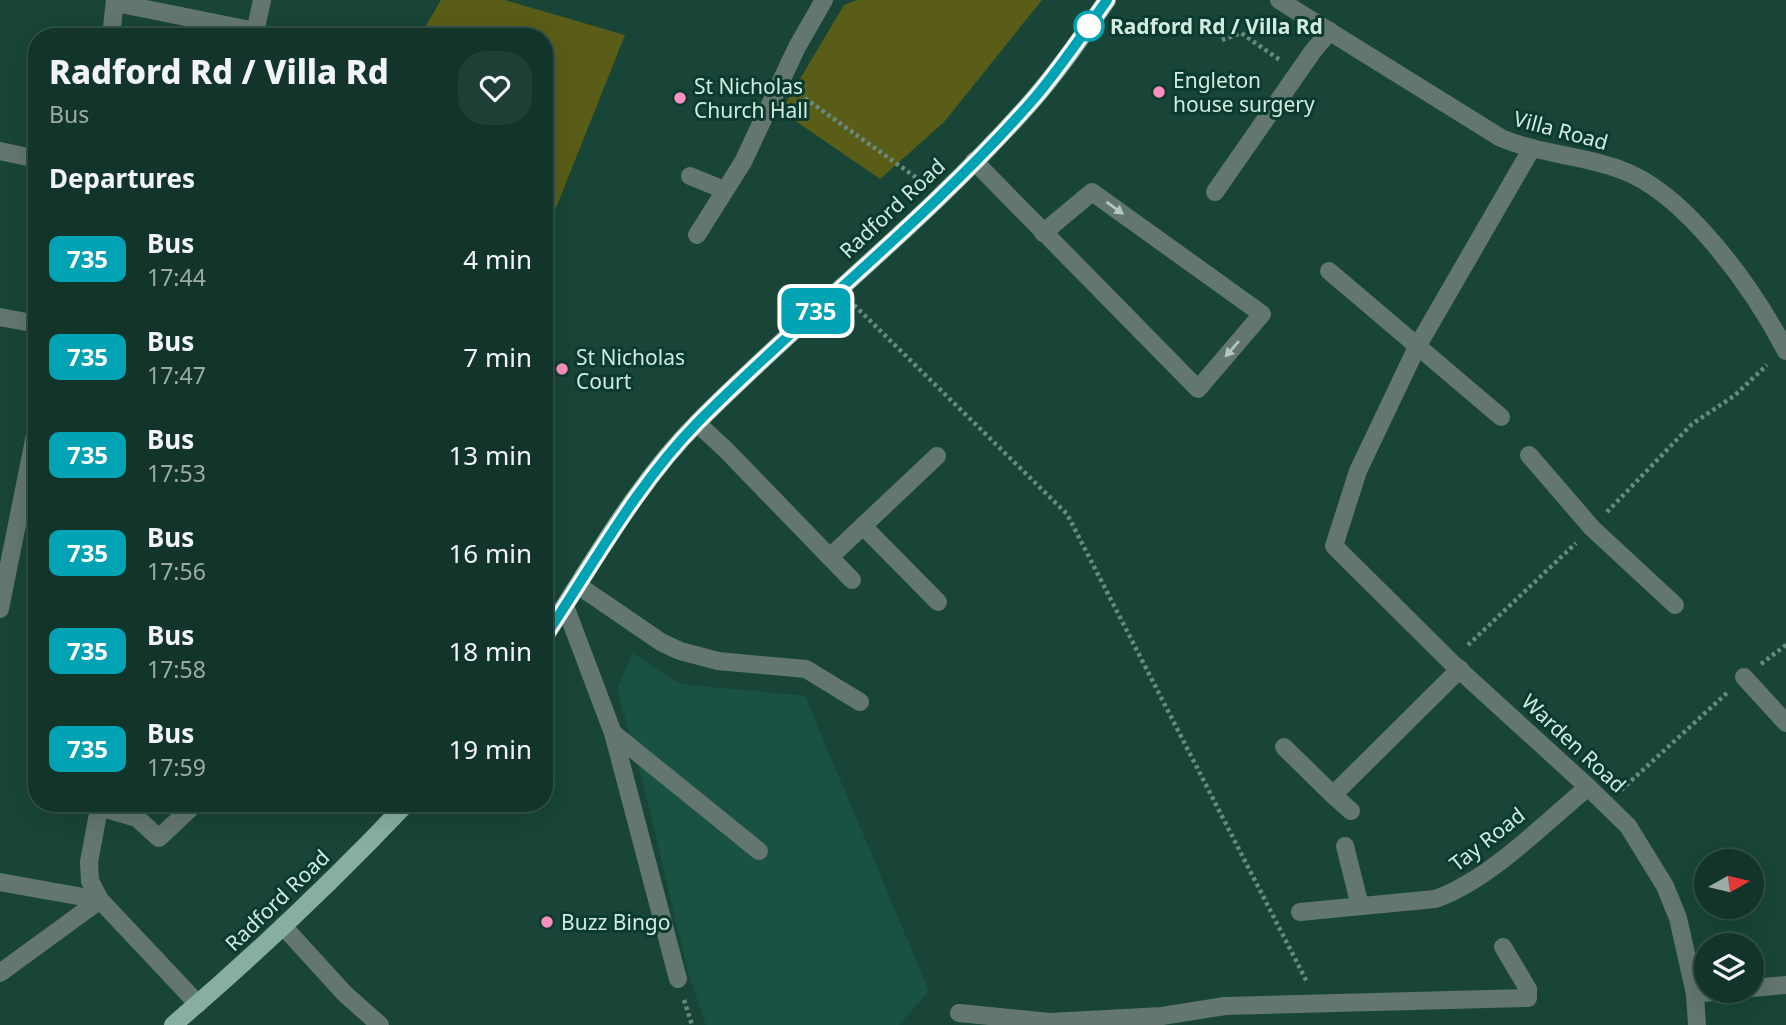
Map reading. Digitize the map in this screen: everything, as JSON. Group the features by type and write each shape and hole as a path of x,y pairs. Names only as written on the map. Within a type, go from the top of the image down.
{"main road":[{"name":"Radford Road","path":"553,624 654,472 697,423 974,161 1030,103 1107,0"},
{"name":"Radford Road","path":"173,1025 284,926 398,812"}],"street":[{"path":"256,28 262,0"},
{"path":"697,234 743,162 797,47 824,0"},
{"name":"Villa Road","path":"1279,0 1501,138 1621,169 1663,195 1702,230 1723,256 1773,327 1781,355"},
{"path":"112,28 116,1 230,28"},
{"path":"1215,192 1330,31"},
{"path":"1418,347 1532,148"},
{"path":"0,151 28,157"},
{"path":"974,161 1043,233 1198,389 1262,314 1093,192 1043,233"},
{"path":"690,176 724,190"},
{"path":"1328,271 1501,417"},
{"path":"0,317 28,322"},
{"name":"Warden Road","path":"1418,347 1358,471 1334,546 1457,666 1608,805 1635,836 1665,886 1685,940 1694,989"},
{"path":"697,423 852,580"},
{"path":"1529,455 1592,528 1675,605"},
{"path":"830,556 937,456"},
{"path":"0,609 28,470"},
{"path":"863,526 938,602"},
{"path":"579,586 662,642 680,651 718,661 806,668 860,702"},
{"path":"565,606 613,733 678,979"},
{"path":"1334,795 1457,666"},
{"path":"1744,677 1786,723"},
{"path":"613,733 759,852"},
{"path":"1284,747 1351,811"},
{"name":"Tay Road","path":"1300,912 1435,899 1453,893 1483,875 1588,786"},
{"path":"99,812 89,862 90,881 100,900 198,1004"},
{"path":"120,812 137,818 159,838 186,812"},
{"path":"1345,846 1360,906"},
{"path":"0,881 100,900"},
{"path":"0,973 100,900"},
{"path":"284,926 345,994 380,1025"},
{"path":"958,1013 1051,1024 1162,1016 1225,1006 1528,998 1528,989 1503,947"},
{"path":"1764,987 1786,985"},
{"name":"Warden Road","path":"1696,1003 1697,1025"}],"path":[{"path":"1222,40 1241,33 1298,73"},
{"path":"794,91 921,181"},
{"path":"839,289 1067,514 1311,989 1312,1004"},
{"path":"1457,666 1465,647 1592,528 1692,424 1734,396 1766,365 1781,355"},
{"path":"1608,805 1658,754 1744,677 1786,645"}],"shaded area":[{"path":"441,0 505,0 625,35 553,215 553,28 425,28"},
{"path":"857,0 1042,0 944,122 880,179 781,111 844,5"},
{"path":"632,653 680,684 805,696 929,991 899,1025 706,1025 688,972 648,803 617,689"}],"bus line":[{"name":"735","path":"553,625 654,472 697,423 940,196 1030,103 1107,0"}],"place":[{"name":"Radford Rd / Villa Rd","path":"1089,26"},
{"name":"Engleton house surgery","path":"1159,92"},
{"name":"St Nicholas Church Hall","path":"680,98"},
{"name":"St Nicholas Court","path":"562,369"},
{"name":"Buzz Bingo","path":"547,922"}]}
